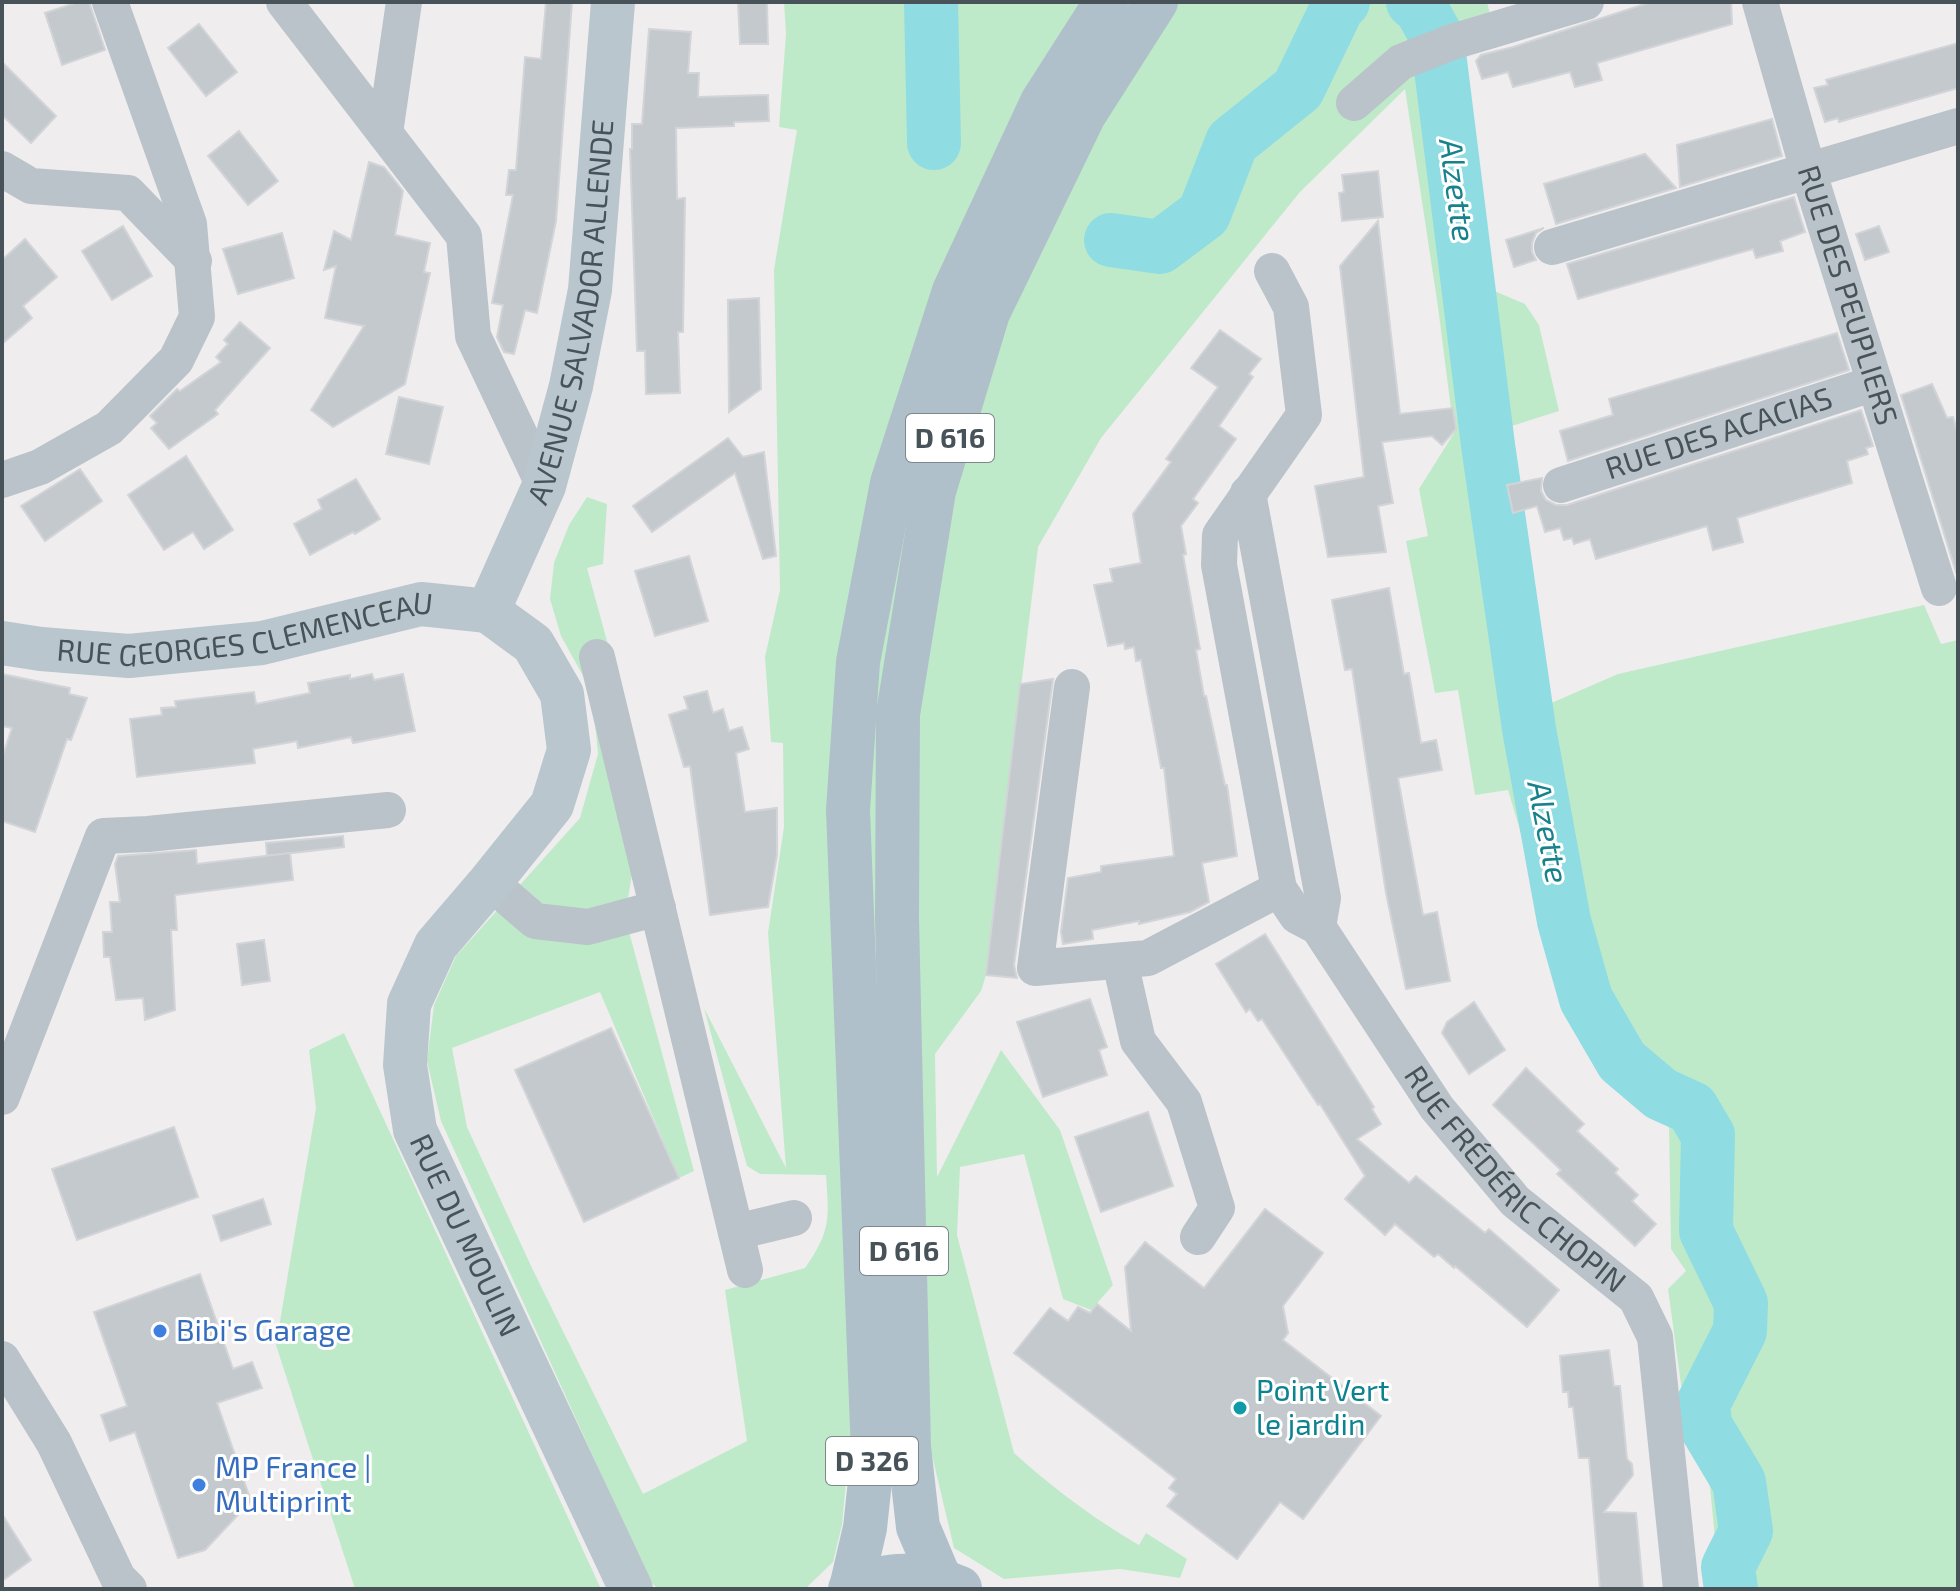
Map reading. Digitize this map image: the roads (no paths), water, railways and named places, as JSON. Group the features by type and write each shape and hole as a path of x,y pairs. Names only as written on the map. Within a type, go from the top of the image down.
{"main road":[{"name":"AVENUE SALVADOR ALLENDE","path":"488,611 544,486 571,386 590,290 613,2"},
{"name":"D 616","path":"870,1331 848,810 858,662 892,483 954,291 1042,102 1106,2"},
{"name":"D 616","path":"951,1584 918,1527 909,1447 897,917 898,714 934,491 988,313 1084,115 1156,2"},
{"name":"RUE GEORGES CLEMENCEAU","path":"2,643 129,656 262,643 421,604 488,611"},
{"name":"RUE DU MOULIN","path":"488,611 533,644 562,694 569,750 552,805 436,945 409,1004 405,1065 415,1130 631,1589"},
{"name":"D 326","path":"850,1589 865,1528 873,1453 870,1331"},
{"path":"850,1589 875,1579 908,1574 951,1584"}],"street":[{"path":"2,480 40,467 109,428 176,360 197,317 189,224 110,2"},
{"path":"284,2 464,236 473,336 544,486"},
{"path":"385,133 404,2"},
{"path":"1354,103 1401,62 1452,42 1586,2"},
{"name":"RUE DES PEUPLIERS","path":"1760,2 1808,170 1939,588"},
{"path":"1552,247 1958,126"},
{"path":"2,169 31,186 128,193 194,261"},
{"name":"RUE FRÉDÉRIC CHOPIN","path":"1272,271 1291,307 1304,415 1220,535 1219,565 1279,889 1297,916 1318,927 1437,1108 1515,1201 1636,1298 1655,1337 1681,1589"},
{"name":"RUE DES ACACIAS","path":"1561,485 1875,383"},
{"path":"1248,493 1323,898 1318,927"},
{"path":"597,657 745,1270"},
{"path":"1072,687 1035,968 1148,958 1279,889"},
{"path":"2,1097 103,836 388,810"},
{"path":"490,882 535,921 588,927 658,908"},
{"path":"1120,962 1138,1041 1184,1102 1217,1208 1198,1237"},
{"path":"736,1232 794,1218"},
{"path":"2,1359 54,1443 118,1578 129,1589"}],"waterway":[{"name":"Alzette","path":"931,2 934,143"},
{"name":"Alzette","path":"1111,240 1160,247 1204,214 1232,142 1298,89 1338,6 1343,2"},
{"name":"Alzette","path":"1413,2 1420,7 1437,37 1488,445 1529,729 1564,921 1586,999 1622,1061 1661,1094 1692,1108 1708,1135 1706,1231 1741,1303 1740,1331 1703,1404 1705,1425 1739,1482 1746,1531 1728,1567 1731,1589"}],"place":[{"name":"Bibi's Garage","path":"160,1331"},
{"name":"Point Vert le jardin","path":"1240,1408"},
{"name":"MP France | Multiprint","path":"199,1485"}]}
